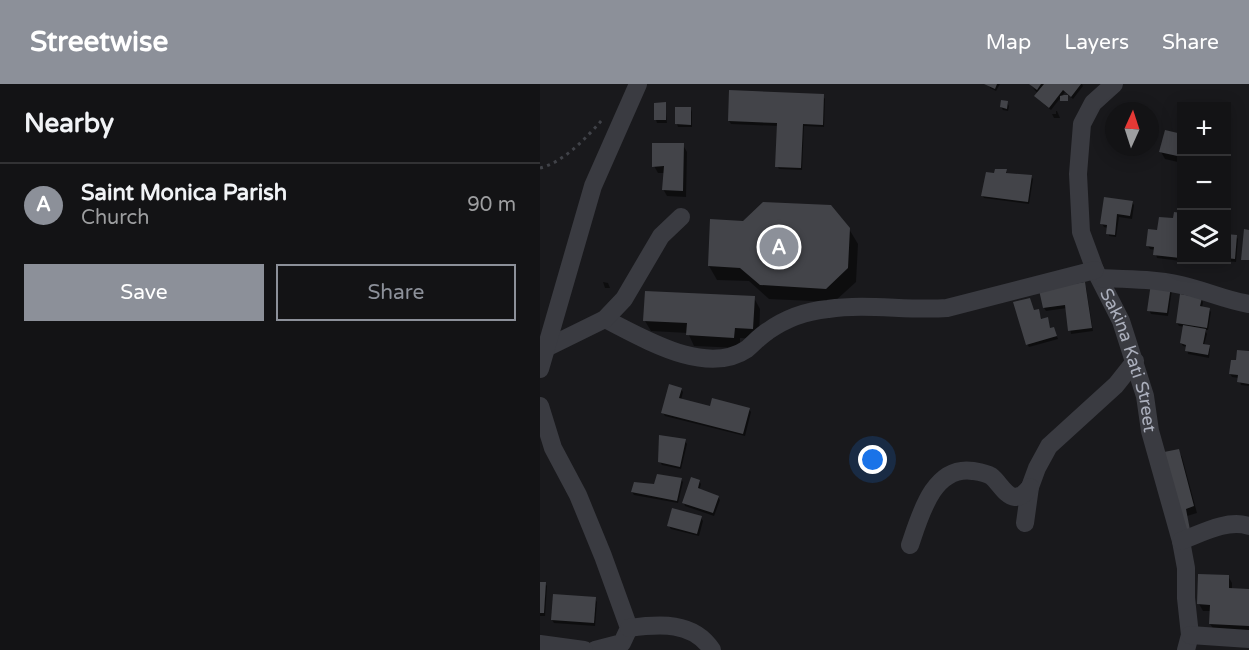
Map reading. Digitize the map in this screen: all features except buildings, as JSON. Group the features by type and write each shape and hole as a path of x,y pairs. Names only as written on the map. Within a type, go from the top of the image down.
{"street":[{"path":"540,369 593,186 638,84"},
{"name":"Sakina Kati Street","path":"1114,84 1093,103 1082,124 1078,203 1081,232 1097,274 1121,321 1145,396 1150,431 1181,541 1186,568 1188,642"},
{"path":"544,349 605,319 624,299 661,236 681,217"},
{"path":"605,319 670,351 700,357 724,358 745,350 768,331 798,315 828,309 947,308 1097,274 1178,284 1249,304"},
{"path":"909,545 933,490 942,479 951,473 964,470 990,476 1007,494 1015,497 1024,495 1055,438 1103,398 1135,362"},
{"path":"540,406 554,448 578,495 603,556 629,628 622,643 595,650"},
{"path":"1025,523 1030,487"},
{"path":"1181,541 1225,525 1241,523 1249,526"},
{"path":"629,628 657,625 685,628 706,640 712,650"},
{"path":"1188,642 1249,639"},
{"path":"550,647 584,650"}],"path":[{"path":"540,168 548,166 573,149 601,121 605,112"}],"place":[{"name":"Saint Monica Parish","path":"779,247"}]}
